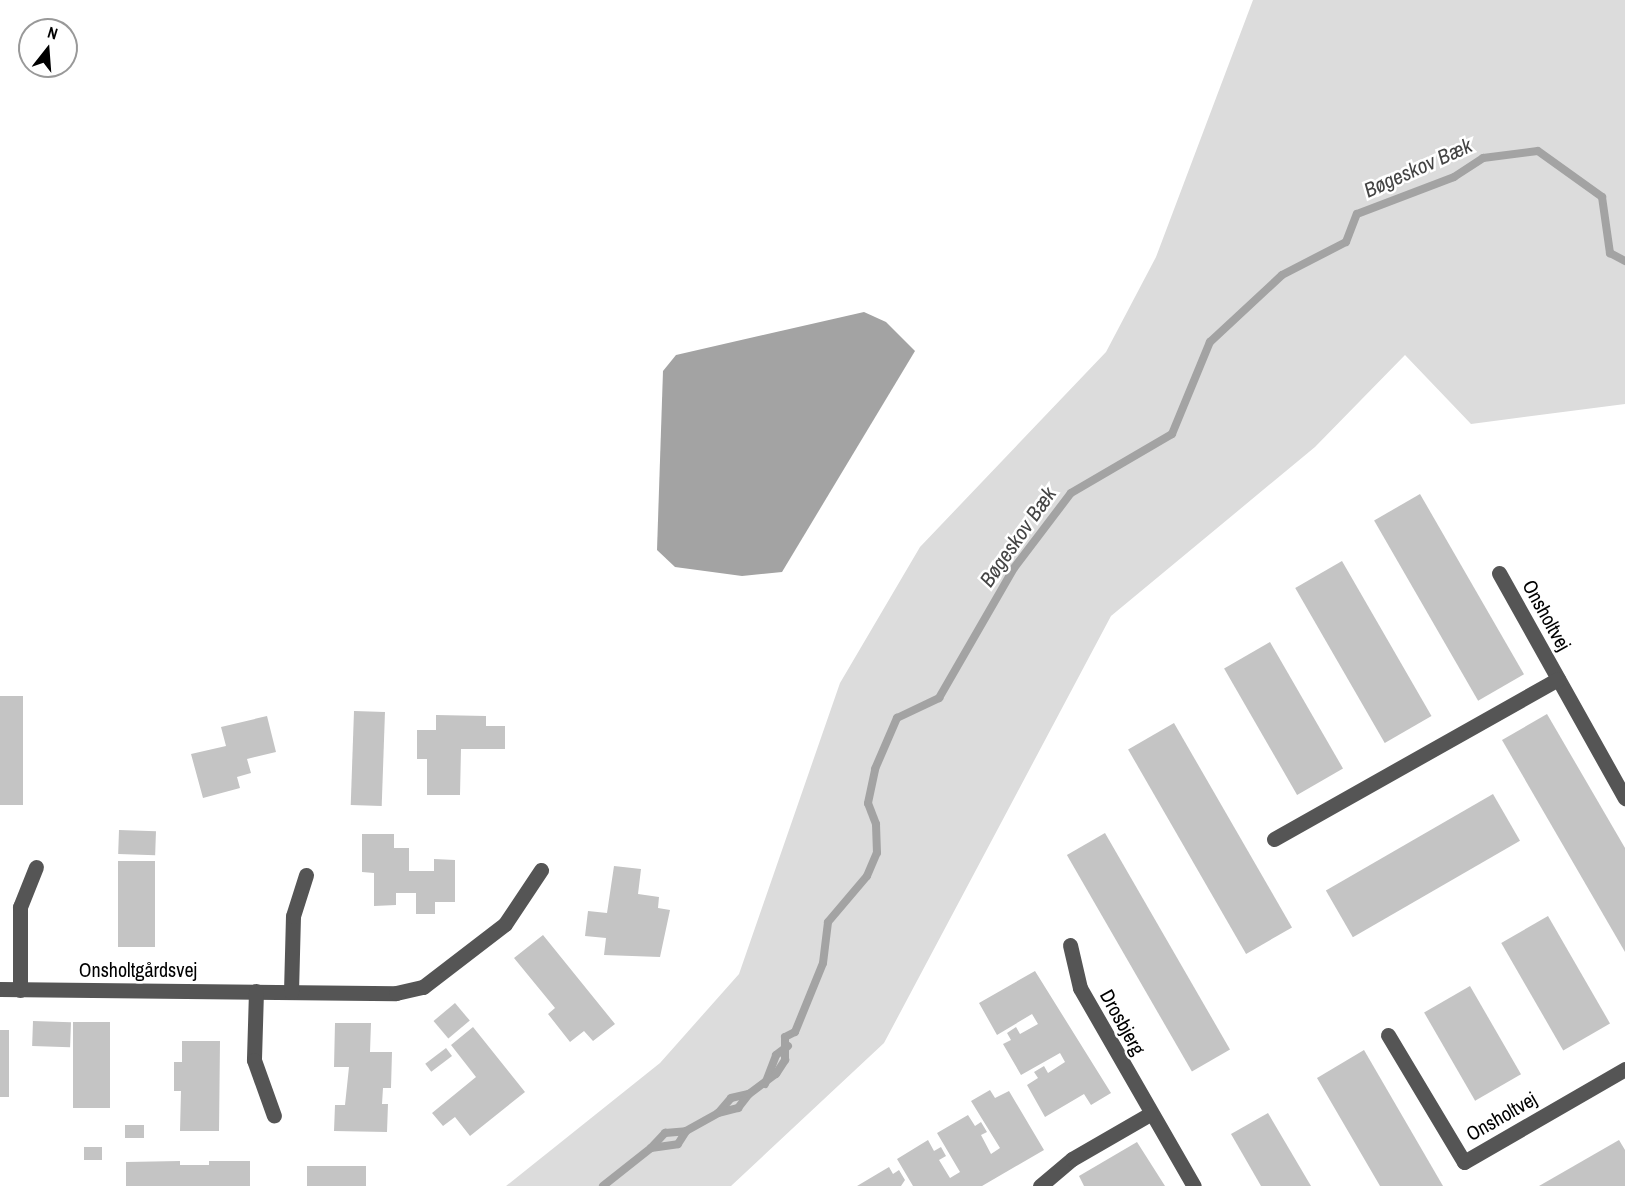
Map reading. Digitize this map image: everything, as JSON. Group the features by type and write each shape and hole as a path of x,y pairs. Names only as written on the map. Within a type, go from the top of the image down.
{"street":[{"name":"Onsholtvej","path":"1499,573 1625,798"},
{"name":"Onsholtvej","path":"1274,839 1558,679"},
{"path":"20,990 20,907 36,867"},
{"name":"Onsholtgårdsvej","path":"0,989 396,993 423,987 505,924 541,870"},
{"path":"291,992 293,916 306,875"},
{"name":"Drosbjerg","path":"1070,945 1080,988 1150,1114 1194,1186"},
{"path":"256,991 254,1060 274,1116"},
{"name":"Onsholtvej","path":"1388,1035 1464,1162 1625,1069"},
{"path":"1040,1186 1071,1159 1150,1114"}],"shaded area":[{"path":"1253,0 1625,0 1625,404 1471,424 1405,355 1315,447 1111,616 884,1043 731,1186 506,1186 660,1063 739,974 840,683 920,547 1106,352 1156,257"},
{"path":"864,312 886,322 915,351 782,572 742,576 675,567 657,550 663,371 676,355"}],"building":[{"path":"1420,494 1524,674 1478,701 1374,520"},
{"path":"1342,561 1432,716 1385,743 1295,588"},
{"path":"1270,642 1343,768 1297,795 1224,668"},
{"path":"0,696 23,696 23,805 0,805"},
{"path":"354,711 385,712 382,806 351,805"},
{"path":"1547,714 1625,848 1625,952 1502,740"},
{"path":"436,715 486,716 486,726 505,726 505,749 461,749 460,795 427,795 427,759 417,759 417,730 436,730"},
{"path":"267,716 276,752 247,759 251,773 237,777 240,788 203,798 191,754 226,746 221,727"},
{"path":"1174,723 1292,927 1246,954 1128,750"},
{"path":"1493,794 1520,841 1353,937 1326,891"},
{"path":"119,830 156,831 155,855 118,854"},
{"path":"1105,833 1230,1050 1192,1072 1067,855"},
{"path":"362,834 394,834 394,848 409,848 409,871 434,871 434,859 455,860 455,902 435,902 435,914 416,914 416,893 396,893 396,905 374,906 374,873 362,872"},
{"path":"118,861 155,861 155,947 118,947"},
{"path":"614,866 641,869 638,894 659,897 658,908 670,910 660,957 604,955 606,938 585,936 588,911 607,913"},
{"path":"1548,916 1610,1023 1563,1050 1501,943"},
{"path":"543,935 615,1024 593,1041 584,1031 570,1042 548,1014 555,1008 514,958"},
{"path":"1035,971 1111,1093 1091,1105 1084,1094 1045,1117 1027,1085 1038,1078 1034,1072 1044,1066 1048,1073 1065,1062 1060,1053 1021,1075 1003,1044 1011,1040 1007,1033 1016,1027 1020,1034 1038,1024 1032,1014 997,1035 979,1003"},
{"path":"1470,986 1521,1074 1475,1101 1424,1013"},
{"path":"455,1003 470,1021 448,1039 434,1021"},
{"path":"33,1021 71,1022 70,1047 32,1046"},
{"path":"73,1022 110,1022 110,1108 73,1108"},
{"path":"335,1023 371,1023 370,1052 392,1052 391,1088 383,1088 382,1104 388,1104 387,1132 334,1131 335,1105 345,1105 349,1067 334,1067"},
{"path":"473,1027 525,1092 470,1136 455,1117 443,1126 432,1113 476,1077 451,1045"},
{"path":"0,1030 9,1030 9,1097 0,1097"},
{"path":"182,1041 220,1041 219,1131 180,1131 181,1091 174,1091 174,1062 182,1062"},
{"path":"446,1048 452,1056 431,1072 425,1064"},
{"path":"1364,1050 1443,1186 1380,1186 1317,1078"},
{"path":"990,1090 995,1098 1009,1091 1044,1150 982,1186 913,1186 897,1159 928,1140 934,1151 941,1147 946,1156 939,1160 950,1178 960,1172 937,1133 968,1115 975,1126 981,1122 987,1132 981,1135 991,1154 1000,1148 971,1101"},
{"path":"1268,1113 1311,1186 1261,1186 1231,1134"},
{"path":"125,1125 144,1125 144,1138 125,1138"},
{"path":"1619,1140 1625,1150 1625,1186 1539,1186"},
{"path":"1137,1142 1165,1186 1084,1186 1079,1176"},
{"path":"84,1147 102,1147 102,1160 84,1160"},
{"path":"180,1161 180,1165 209,1165 209,1161 250,1161 250,1186 126,1186 126,1162"},
{"path":"307,1166 366,1166 366,1186 307,1186"},
{"path":"889,1167 893,1174 899,1170 905,1180 901,1186 857,1186"}],"waterway":[{"name":"Bøgeskov Bæk","path":"603,1186 651,1148 678,1144 686,1131 718,1113 738,1108 749,1094 776,1074 785,1060 785,1037 795,1032 823,963 828,922 867,876 877,853 876,824 868,803 875,769 897,718 939,698 1014,568 1071,493 1172,434 1210,342 1282,275 1346,242 1357,214 1454,177 1483,158 1538,151 1602,197 1610,253 1625,261"},
{"path":"765,1084 776,1055 788,1046"},
{"path":"719,1112 731,1098 749,1094"},
{"path":"651,1148 665,1133 686,1131"}]}
